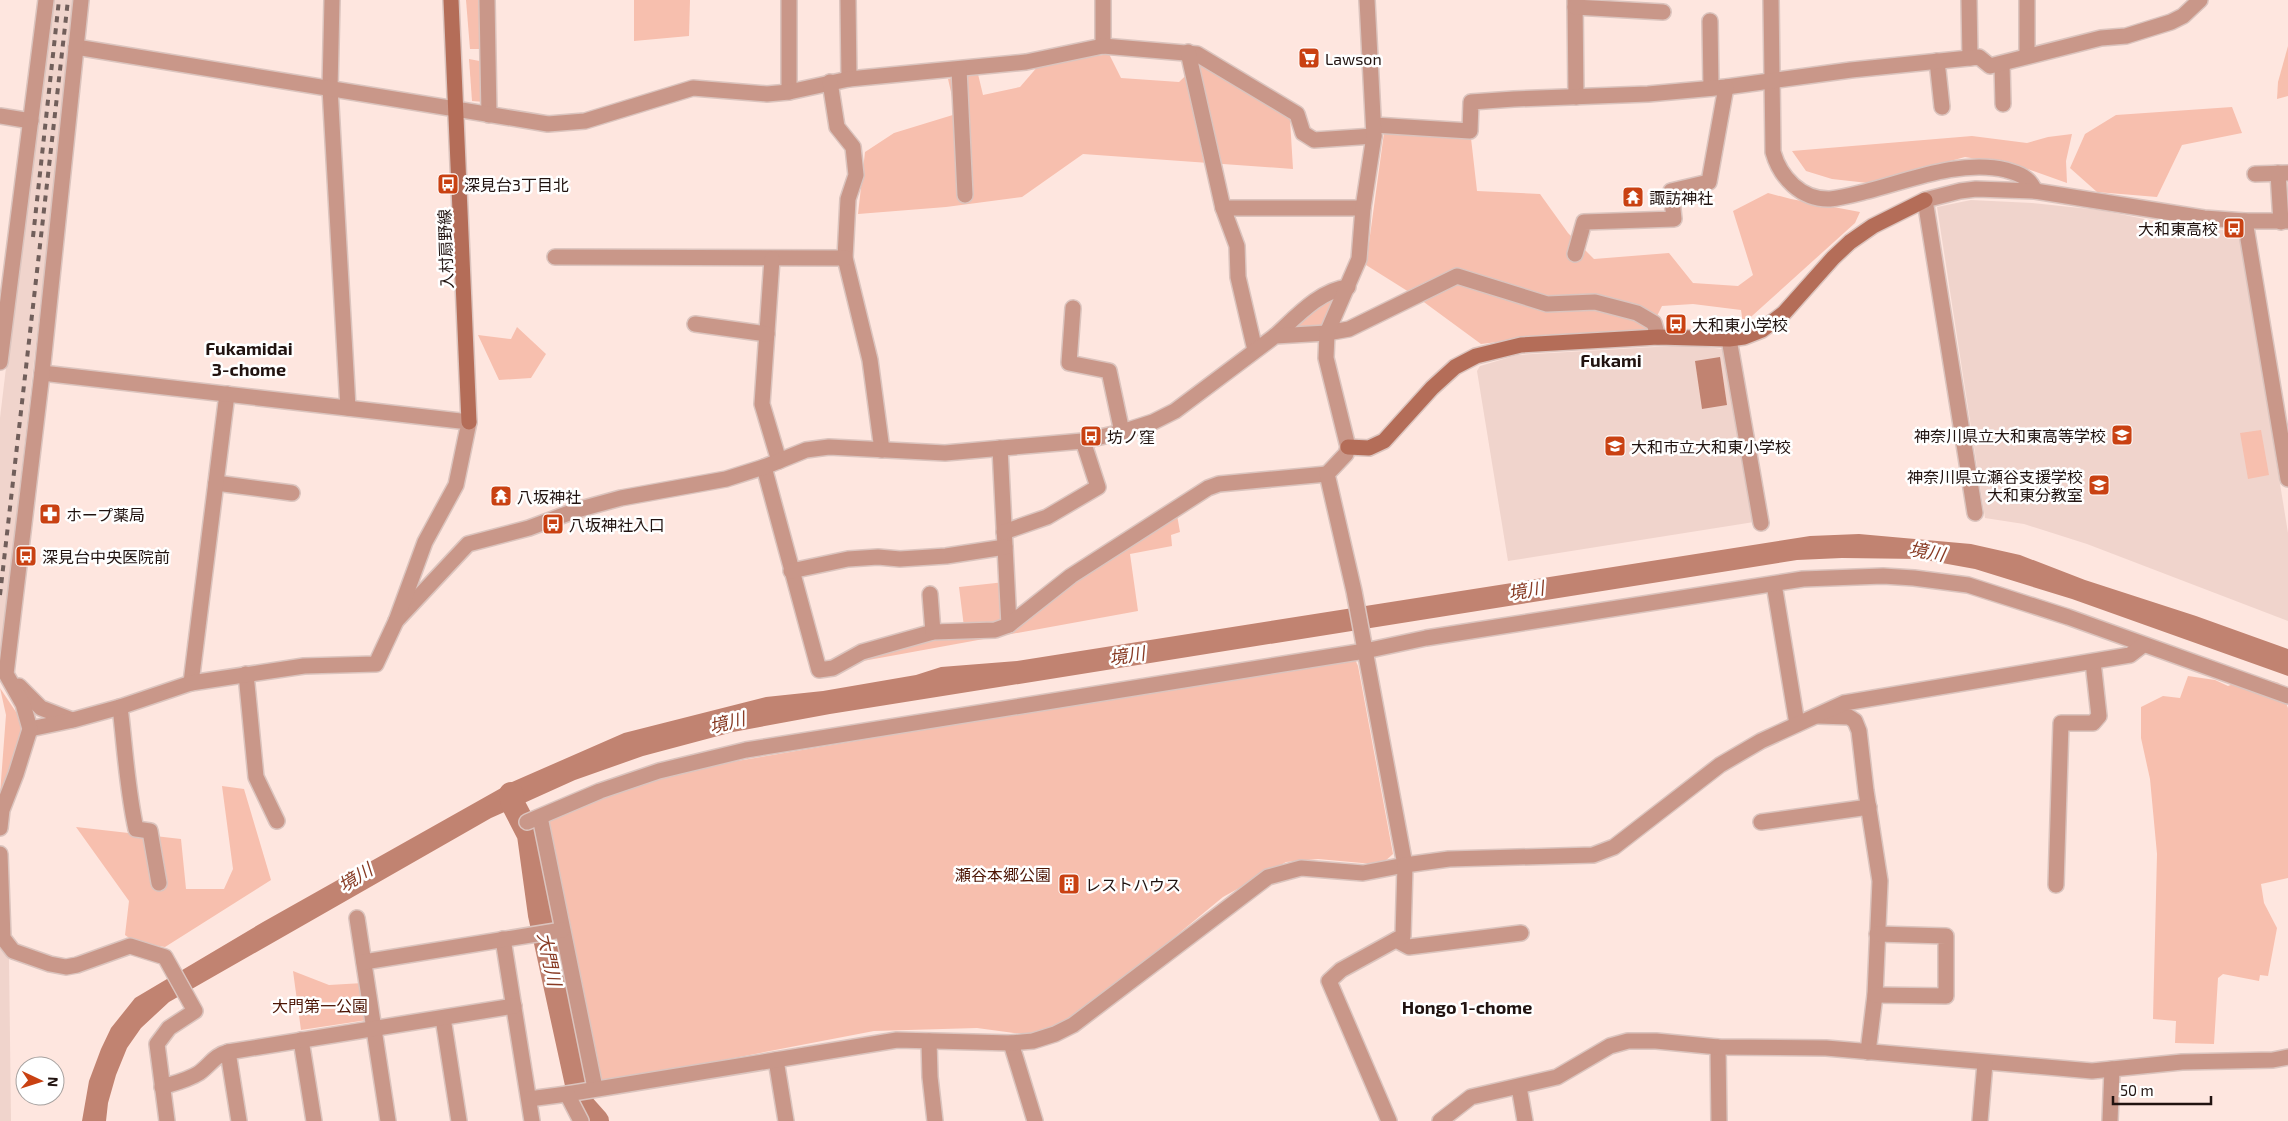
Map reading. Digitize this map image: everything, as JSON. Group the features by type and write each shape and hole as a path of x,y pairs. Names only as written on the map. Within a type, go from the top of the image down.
{"street":[{"path":"0,362 6,267 31,120 46,0"},
{"path":"0,828 2,810 16,774 30,728 23,704 3,674 42,373 81,0"},
{"path":"332,0 330,88 348,408"},
{"name":"入村扇野線","path":"451,0 469,422"},
{"path":"487,0 489,115"},
{"path":"789,0 789,92"},
{"path":"848,0 849,79"},
{"path":"1102,0 1103,46"},
{"path":"764,468 819,670 833,668 862,652 933,632 996,630 1009,625 1086,566 1208,488 1219,484 1327,474 1346,454 1348,447 1326,358 1327,334 1359,259 1363,208 1374,131 1367,0"},
{"path":"1771,0 1773,152 1777,167 1802,192 1829,199 1961,167 1986,166 2022,175 2031,180 2035,191"},
{"path":"1969,0 1970,58"},
{"path":"2027,0 2027,56"},
{"path":"76,48 548,124 585,121 692,88 767,94 789,92 849,79 1026,62 1103,46 1188,52 1197,54 1297,114 1303,133 1314,140 1374,131 1470,131 1471,102 1648,94 1719,88 1860,68 1937,62 1979,56 1990,66 2100,38 2126,36 2171,22 2183,16 2200,0"},
{"path":"1576,97 1575,3 1663,12"},
{"path":"1575,254 1584,222 1674,219 1671,191 1709,182 1719,88 1710,21"},
{"path":"1188,52 1223,208 1237,246 1238,277 1255,350"},
{"path":"1937,62 1942,108"},
{"path":"2002,64 2003,104"},
{"path":"959,69 964,195"},
{"path":"830,82 837,127 853,147 856,175 848,199 845,258 870,360 882,450"},
{"path":"0,116 31,120"},
{"path":"1348,447 1368,448 1384,441 1432,388 1455,367 1468,359 1521,345 1658,337 1729,339 1744,337 1762,330 1774,322 1850,242 1873,226 1925,200 1960,190 2035,191 2204,218 2245,222 2285,222 2283,173 2255,174"},
{"path":"1925,200 1975,513"},
{"path":"1223,208 1363,208"},
{"path":"2245,222 2288,479"},
{"path":"555,257 845,258"},
{"path":"772,259 762,404 779,461"},
{"path":"1275,336 1327,334 1349,329 1457,276 1547,304 1595,302 1637,313 1654,323 1658,337"},
{"path":"396,621 468,544 529,528 577,510 622,498 726,479 764,468 814,449 945,453 1083,441 1122,432 1153,422 1175,411 1335,288 1348,287"},
{"path":"1073,308 1069,363 1109,371 1122,432"},
{"path":"695,324 767,334"},
{"path":"1729,339 1761,523"},
{"path":"30,728 73,720 120,707 191,682 304,666 376,664 396,621 425,542 456,485 469,422 42,373"},
{"path":"191,682 227,394"},
{"path":"791,571 848,559 878,556 900,559 946,556 1005,540 1098,487 1083,441"},
{"path":"1000,448 1009,625"},
{"path":"1327,474 1354,591 1405,865 1404,936 1341,970 1330,981 1389,1121"},
{"path":"216,483 292,493"},
{"path":"581,1121 579,1092 533,820 600,791 659,770 746,750 1426,638 1803,579 1883,576 1929,579 1958,584 2058,614 2287,697"},
{"path":"1774,584 1796,724"},
{"path":"930,594 933,632"},
{"path":"529,1099 897,1040 1011,1043 1033,1041 1072,1026 1268,877 1301,868 1363,873 1449,858 1593,855 1614,847 1632,831 1720,765 1761,741 1844,703 2130,655 2143,645"},
{"path":"2056,885 2061,723 2093,723 2099,716 2092,662"},
{"path":"3,674 42,708 73,720"},
{"path":"246,674 256,777 277,821"},
{"path":"120,707 127,760 128,794 136,829 150,831 159,883"},
{"path":"1816,716 1849,717 1855,721 1859,731 1880,881 1874,995 1868,1052"},
{"path":"1761,822 1869,807"},
{"path":"0,854 3,938 13,951 50,964 66,967 130,946 165,957 195,1011 169,1028 157,1044 167,1121"},
{"path":"357,918 388,1121"},
{"path":"364,962 551,932"},
{"path":"1396,940 1409,947 1521,933"},
{"path":"1874,995 1946,996 1946,936 1877,934"},
{"path":"504,939 532,1121"},
{"path":"162,1088 187,1080 205,1068 220,1054 228,1052 514,1006"},
{"path":"443,1018 459,1121"},
{"path":"301,1040 314,1121"},
{"path":"929,1041 934,1121"},
{"path":"1440,1121 1471,1097 1557,1078 1610,1046 1628,1041 1656,1041 1718,1047 1826,1048 2062,1070 2112,1069 2182,1062 2273,1060 2288,1057"},
{"path":"1011,1043 1035,1121"},
{"path":"1718,1047 1720,1121"},
{"path":"228,1052 239,1121"},
{"path":"776,1060 786,1121"},
{"path":"1980,1121 1985,1063"},
{"path":"2110,1121 2112,1069"},
{"path":"1519,1087 1525,1121"}],"shaded area":[{"path":"50,0 75,0 0,660 0,418"},
{"name":"神奈川県立大和東高等学校","path":"1971,200 2032,203 2100,210 2189,228 2239,231 2288,533 2288,621 2087,544 2024,524 1985,518 1937,207"},
{"name":"大和市立大和東小学校","path":"1690,345 1722,349 1726,353 1754,522 1508,561 1477,371 1480,366 1517,355"},
{"path":"0,947 9,957 11,1121 0,1121"}],"green space":[{"path":"466,0 481,0 484,49 470,49"},
{"path":"634,0 690,0 689,36 634,41"},
{"path":"2288,46 2288,96 2277,99 2278,82"},
{"path":"1109,54 1121,78 1179,82 1199,63 1290,119 1293,169 1083,154 1022,197 946,207 858,214 865,152 894,133 956,114 948,79 978,74 983,95 1020,87 1039,65"},
{"path":"469,59 485,62 484,102 472,101"},
{"path":"2232,107 2242,133 2182,145 2157,197 2097,192 2070,168 2085,134 2116,115"},
{"path":"1384,133 1471,138 1477,191 1540,194 1568,233 1594,259 1669,253 1693,283 1738,286 1753,275 1733,211 1768,193 1860,212 1855,223 1743,324 1741,310 1693,304 1662,306 1649,332 1563,334 1481,344 1417,297 1366,265"},
{"path":"2072,134 2066,161 2067,183 2019,166 1965,157 1868,183 1832,179 1806,171 1792,151 1972,136 2027,143 2048,137"},
{"path":"1332,299 1324,327 1299,328 1299,323"},
{"path":"517,327 546,354 531,378 499,380 478,335 511,339"},
{"path":"2261,430 2269,475 2248,479 2240,433"},
{"path":"1177,515 1180,532 1171,535 1172,546 1130,554 1138,611 999,636 1016,628 1067,588"},
{"path":"1005,582 1009,617 994,626 964,627 959,587"},
{"path":"937,635 992,635 993,637 852,663"},
{"name":"瀬谷本郷公園","path":"1354,657 1358,666 1393,854 1384,862 1373,864 1318,859 1286,862 1223,897 1121,981 1066,1020 1039,1033 1014,1033 977,1028 874,1031 599,1084 546,821 649,779 737,761"},
{"path":"2188,676 2215,680 2228,686 2254,676 2279,683 2288,708 2288,878 2261,884 2264,903 2277,928 2268,976 2260,975 2259,981 2223,974 2218,978 2214,1044 2175,1043 2176,1021 2153,1019 2157,854 2150,779 2141,738 2141,707 2163,696 2180,698"},
{"path":"0,688 24,724 9,776 0,794 6,715"},
{"path":"222,786 244,789 271,880 165,947 135,942 125,935 129,901 76,827 181,839 186,889 224,889 233,869"},
{"name":"大門第一公園","path":"293,971 329,985 363,983 367,1020 301,1030"}],"water":[{"path":"1720,357 1727,405 1702,409 1695,361"},
{"name":"境川","path":"1859,534 1971,544 2020,555 2085,580 2196,616 2288,649 2288,676 2072,599 1975,569 1920,559 1842,558 1797,560 830,714 733,732 643,756 575,780 491,818 169,1002 141,1028 127,1048 116,1075 108,1103 106,1121 82,1121 89,1081 101,1049 111,1028 135,998 263,922 512,782 624,733 766,697 823,691 916,675 941,667 1017,661 1810,536"}],"waterway":[{"name":"大門川","path":"511,794 513,804 529,835 540,915 581,1103 597,1121"}],"railway":[{"path":"33,237 59,0"},
{"path":"0,595 68,0"}],"place":[{"name":"Lawson","path":"1309,58"},
{"name":"深見台3丁目北","path":"448,184"},
{"name":"諏訪神社","path":"1633,197"},
{"name":"大和東高校","path":"2234,228"},
{"name":"大和東小学校","path":"1676,324"},
{"name":"神奈川県立大和東高等学校","path":"2122,435"},
{"name":"坊ノ窪","path":"1091,436"},
{"name":"大和市立大和東小学校","path":"1615,446"},
{"name":"神奈川県立瀬谷支援学校 大和東分教室","path":"2099,485"},
{"name":"八坂神社","path":"501,496"},
{"name":"ホープ薬局","path":"50,514"},
{"name":"八坂神社入口","path":"553,524"},
{"name":"深見台中央医院前","path":"26,556"},
{"name":"レストハウス","path":"1069,884"}],"district":[{"name":"Fukamidai 3-chome","path":"249,358"},
{"name":"Fukami","path":"1611,360"},
{"name":"Hongo 1-chome","path":"1467,1007"}]}
